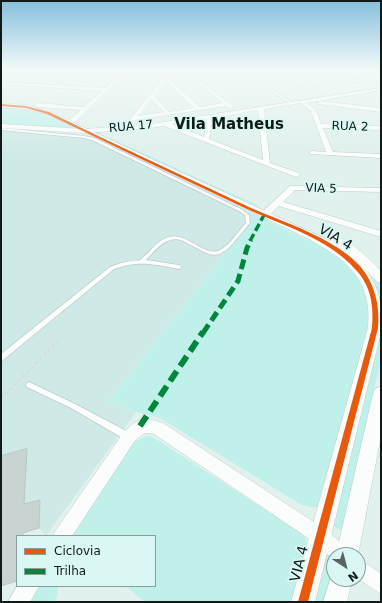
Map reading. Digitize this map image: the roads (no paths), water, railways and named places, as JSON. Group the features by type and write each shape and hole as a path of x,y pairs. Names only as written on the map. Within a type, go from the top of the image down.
{"street":[{"path":"71,121 97,98"},
{"path":"126,128 149,98"},
{"path":"153,98 168,114"},
{"path":"186,98 199,109"},
{"path":"221,98 238,112"},
{"name":"RUA 17","path":"1,126 59,131 126,128 165,124 324,98"},
{"path":"312,100 322,103 381,110"},
{"path":"303,102 313,110 330,154"},
{"name":"VIA 4","path":"1,103 38,105 266,212 346,257 365,277 371,287 377,312 372,339 303,602"},
{"name":"VIA 4","path":"1,103 39,110 71,121"},
{"path":"133,119 228,104"},
{"path":"38,105 86,109"},
{"path":"261,108 267,164"},
{"path":"206,141 210,116"},
{"path":"165,124 296,175"},
{"name":"RUA 2","path":"320,126 381,128"},
{"path":"312,153 381,156"},
{"name":"VIA 5","path":"266,212 279,203 293,188 381,190"},
{"path":"354,190 381,197"},
{"path":"279,203 381,234"},
{"name":"VIA 4","path":"266,212 327,235 350,248 374,269 381,279"},
{"path":"348,547 377,434 381,394"},
{"path":"63,535 129,437 140,426 149,425 158,428 320,536 333,547"},
{"path":"366,574 381,584"},
{"path":"18,602 28,587"},
{"path":"336,602 339,587"}],"lane":[{"path":"285,98 292,103"},
{"path":"1,129 93,139 240,210 247,215 248,223 221,252 213,253 179,239 171,238 163,242 144,260"},
{"path":"1,358 112,268 124,263 144,260 179,267"},
{"path":"29,385 73,406 129,437"}],"district":[{"name":"Vila Matheus","path":"229,125"}]}
